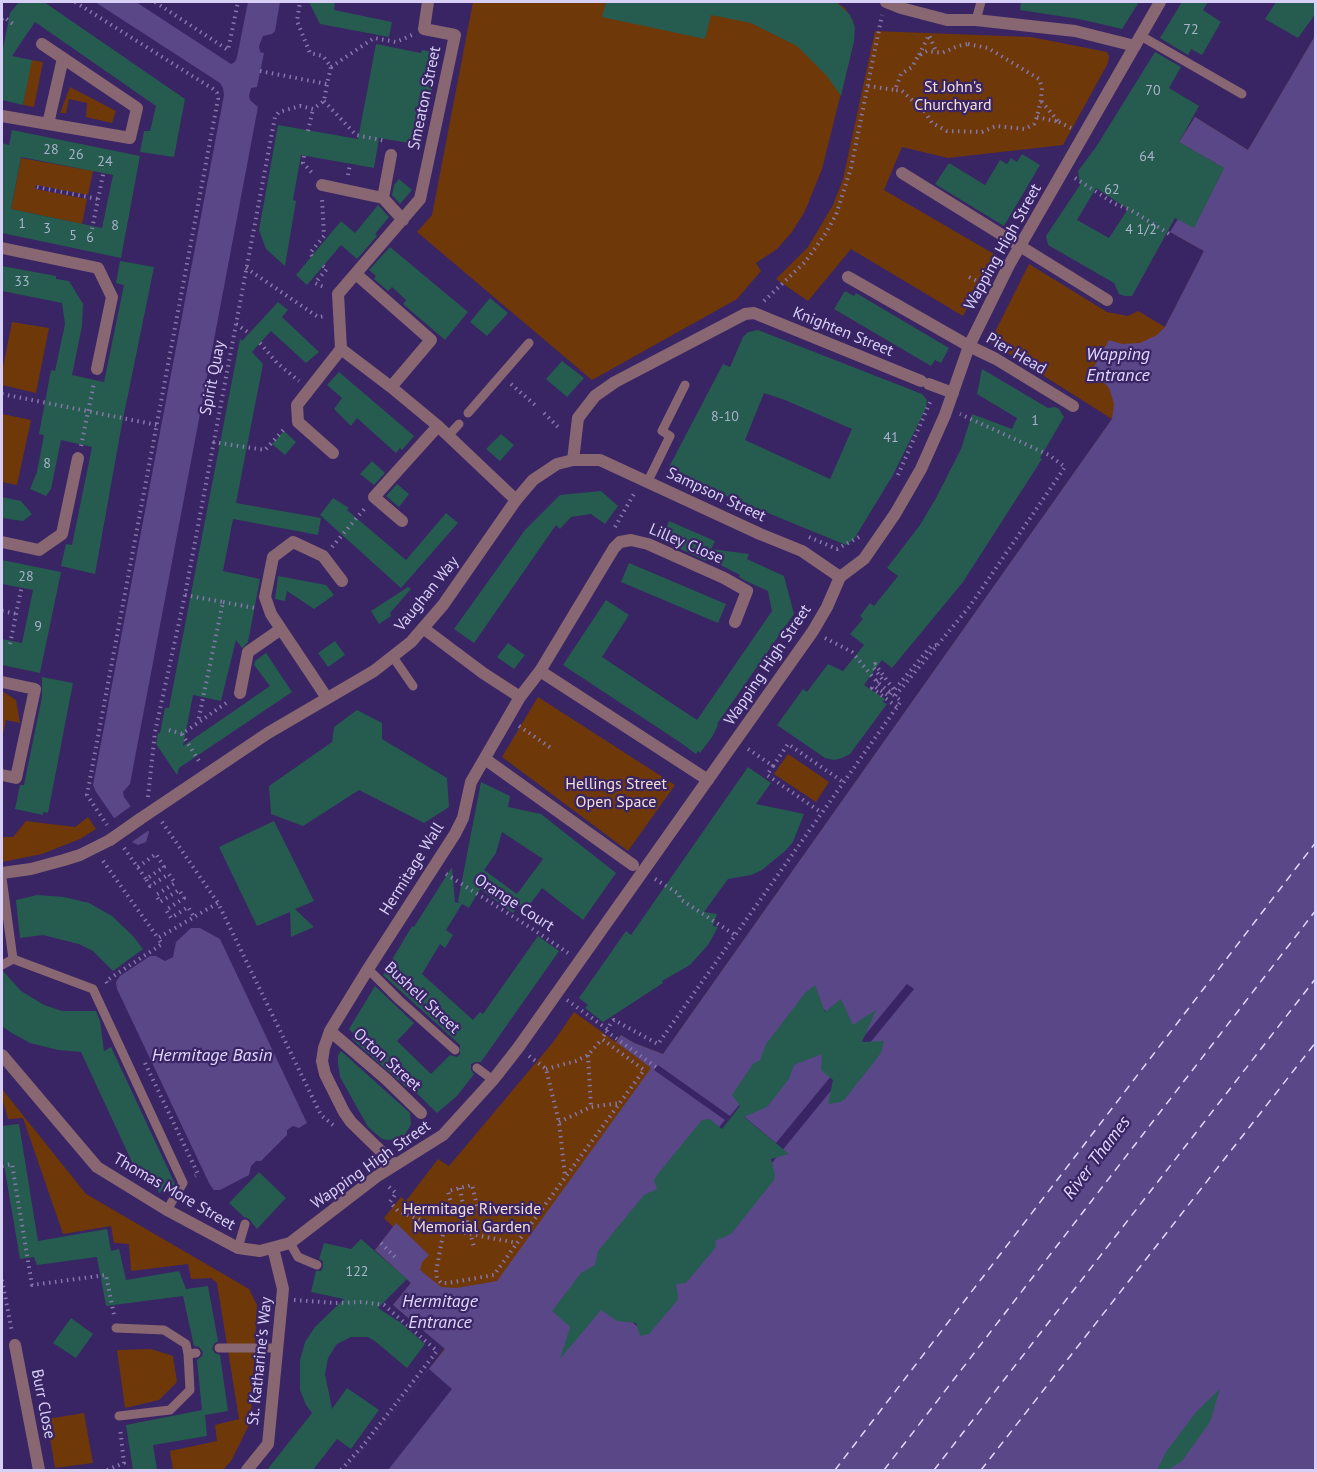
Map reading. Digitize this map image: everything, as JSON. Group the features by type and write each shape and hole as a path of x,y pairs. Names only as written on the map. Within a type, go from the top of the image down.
{"street":[{"name":"Smeaton Street","path":"338,294 420,199 455,36 424,29 428,2"},
{"path":"886,2 946,20 976,20 1075,31 1138,41"},
{"name":"Wapping High Street","path":"273,1248 290,1243 376,1177 443,1135 493,1080 518,1048 579,961 637,868 708,780 813,631 840,577 864,559 895,514 929,453 969,346 1020,245 1160,2"},
{"path":"2,116 130,138 137,108 42,44"},
{"path":"48,123 63,58"},
{"name":"Smeaton Street","path":"383,198 391,155"},
{"path":"902,173 1107,300"},
{"path":"322,185 383,198 403,220"},
{"path":"2,248 98,267 112,297 98,369"},
{"path":"356,274 431,340 391,387"},
{"name":"Pier Head","path":"848,277 996,359 1073,406"},
{"path":"333,453 298,422 297,405 341,349 338,294"},
{"path":"573,460 578,418 595,396 626,376 745,314 754,313"},
{"name":"Knighten Street","path":"754,313 928,387 953,393"},
{"path":"341,349 438,426 516,500"},
{"path":"402,521 374,497 438,426"},
{"path":"2,542 39,550 62,534 78,458"},
{"name":"Sampson Street","path":"573,460 600,460 648,481 760,534 802,551 840,577"},
{"name":"Vaughan Way","path":"2,873 31,869 94,848 268,734 374,671 393,657 423,628 533,480 557,464 573,460"},
{"name":"Lilley Close","path":"520,697 540,671 614,548 620,542 631,540 648,544 724,578 747,591 735,622"},
{"path":"327,698 271,614 265,597 273,557 293,542 323,556 342,581"},
{"path":"423,628 483,673 520,697"},
{"path":"240,693 248,652 281,629"},
{"path":"540,671 708,780"},
{"path":"2,682 35,689 16,778 2,775"},
{"name":"Hermitage Wall","path":"395,1165 351,1122 325,1074 322,1061 324,1048 330,1031 435,867 463,818 471,782 520,697"},
{"path":"485,759 637,868"},
{"name":"Orton Street","path":"330,1031 421,1113"},
{"name":"Thomas More Street","path":"2,1055 97,1167 167,1210 238,1248 254,1251 273,1248"},
{"name":"St. Katharine's Way","path":"247,1470 268,1444 283,1299 281,1274 273,1248"},
{"name":"Burr Close","path":"15,1345 39,1470"}],"lane":[{"path":"976,20 981,2"},
{"path":"1138,41 1242,94"},
{"path":"468,413 530,343"},
{"path":"648,481 670,436 662,431 685,385"},
{"path":"448,435 459,424"},
{"path":"393,657 412,686"},
{"path":"2,878 14,959"},
{"path":"2,965 14,959 93,989 183,1183 167,1210"},
{"name":"Bushell Street","path":"368,969 397,1003 455,1050"},
{"path":"477,1068 493,1080"},
{"path":"238,1248 245,1224"},
{"path":"290,1243 298,1257 317,1265"},
{"path":"116,1328 164,1330 186,1344 192,1354 190,1390 170,1410 119,1416"},
{"path":"219,1348 278,1348"}],"path":[{"path":"75,2 213,89 218,95 87,795 113,837 138,867 176,927"},
{"path":"155,2 228,50 238,2"},
{"path":"300,2 297,21 310,53 323,56 331,67"},
{"path":"754,313 805,262 836,215 851,168 886,2"},
{"path":"2,19 13,24"},
{"path":"308,131 313,109 324,101 331,67 374,38 396,42 424,29"},
{"path":"895,90 901,74 912,67 929,35 936,51"},
{"path":"868,86 902,92 925,112 932,123 947,131 982,132 996,126 1025,129 1034,124 1041,100 1042,87 1039,80 988,48 968,44 942,53 927,51 918,56"},
{"path":"261,71 327,84"},
{"path":"1037,117 1059,122 1041,100"},
{"path":"324,101 355,137 386,141 391,155"},
{"name":"Spirit Quay","path":"155,809 148,797 154,732 185,595 274,117 279,112 300,106 313,109"},
{"path":"304,156 303,162 322,185 324,236 310,254 312,256"},
{"path":"92,229 104,170"},
{"path":"1064,172 1171,235"},
{"path":"37,188 98,199"},
{"path":"323,266 327,269 315,283 338,294"},
{"path":"246,268 318,317"},
{"path":"236,324 249,333"},
{"path":"260,343 286,371"},
{"path":"78,458 98,369"},
{"path":"501,376 535,405"},
{"path":"896,479 928,387"},
{"path":"2,394 157,425"},
{"path":"544,413 561,430"},
{"path":"897,707 872,688 874,686 889,696 894,693 938,645 970,606 1065,467 1049,455 957,413"},
{"path":"213,442 265,450 297,415"},
{"path":"612,533 634,494"},
{"path":"340,540 357,519"},
{"path":"808,536 837,549 861,536"},
{"path":"10,644 22,585"},
{"path":"185,595 242,605"},
{"path":"198,722 223,602"},
{"path":"2,611 16,614"},
{"path":"813,631 859,657 877,682 894,693"},
{"path":"546,1069 568,1064 588,1054 602,1039 614,1020 658,1044 901,701 875,664 873,667 882,679 877,682"},
{"path":"182,734 240,693"},
{"path":"518,726 551,748"},
{"path":"169,730 182,734 201,763"},
{"path":"822,813 767,775 773,766 788,744 843,782"},
{"path":"758,755 773,766"},
{"path":"155,809 218,903 321,1114 338,1127"},
{"path":"94,848 162,944 106,981 111,992"},
{"path":"138,867 156,854 164,867 146,879"},
{"name":"Orange Court","path":"435,867 579,961"},
{"path":"150,886 169,874 175,883 156,896"},
{"path":"663,883 679,894 680,899 735,935"},
{"path":"160,902 179,890 184,898 166,910"},
{"path":"158,938 218,903"},
{"path":"171,918 188,907 194,917"},
{"path":"557,993 656,1067"},
{"path":"444,1229 436,1272 441,1282 448,1283 494,1275 644,1070 602,1039"},
{"path":"518,1048 546,1069 559,1122 565,1177"},
{"path":"588,1054 591,1107"},
{"path":"142,1056 198,1174 183,1183"},
{"path":"559,1122 591,1107 620,1103"},
{"path":"2,1166 12,1164 32,1285 106,1275 116,1328"},
{"path":"376,1177 396,1193 390,1202 398,1211 444,1229 518,1243"},
{"path":"472,1185 477,1206 464,1210 453,1212 448,1191 472,1185"},
{"path":"460,1188 474,1247"},
{"path":"381,1243 398,1259"},
{"path":"2,1280 15,1345"},
{"path":"283,1299 384,1305 437,1351 341,1470"},
{"path":"107,1470 124,1463 119,1416"}],"green space":[{"path":"473,2 836,2 845,8 853,21 854,41 822,169 805,211 792,232 777,249 756,263 761,271 737,299 592,380 417,232 432,215"},
{"name":"St John's Churchyard","path":"875,31 1031,37 1107,52 1109,56 1108,63 1063,145 948,158 902,147 884,190 994,254 963,316 851,249 808,301 776,279 808,247 833,205 843,179"},
{"name":"Hermitage Riverside Memorial Garden","path":"1315,36 1081,617 429,1369 445,1348 393,1305 411,1283 375,1250 393,1227 384,1218 401,1197 406,1201 438,1159 449,1166 554,1041 574,1012 616,1042 621,1035 634,1043 663,1054 1112,419 990,342 1029,264 1107,312 1128,316 1138,311 1165,327 1204,251 1170,232 1194,227 1224,168 1179,142 1195,117 1248,150"},
{"path":"31,60 43,62 34,107 23,105"},
{"path":"70,87 116,111 112,123 86,117 87,103 69,99 66,113 60,113"},
{"path":"21,158 93,171 88,195 36,185 35,189 87,199 82,224 11,209"},
{"path":"12,322 49,328 36,393 2,385 2,372"},
{"path":"2,414 31,420 17,485 2,482"},
{"path":"2,691 16,700 20,723 6,720 2,739"},
{"name":"Hellings Street Open Space","path":"538,697 675,785 628,851 502,757"},
{"path":"788,754 829,782 816,802 774,774"},
{"path":"88,817 96,829 80,839 42,854 2,862 2,837 13,837 26,821 75,827"},
{"path":"2,1089 86,1194 249,1289 257,1305 251,1418 248,1419 252,1419 231,1461 223,1470 173,1470 170,1451 217,1441 215,1425 239,1419 217,1283 211,1278 191,1279 188,1264 131,1271 129,1244 114,1243 111,1226 63,1234 23,1118 8,1119"},
{"path":"151,1349 173,1356 177,1382 159,1400 125,1408 117,1350"},
{"path":"84,1413 93,1463 55,1468 47,1419"}],"water":[{"path":"95,2 136,2 231,64 237,57 248,2 280,2 275,31 263,36 259,46 260,52 264,53 257,87 251,88 249,96 258,107 130,784 123,792 124,797 149,832 146,842 138,845 130,841 93,785 224,95 220,83"},
{"path":"1315,36 1315,1470 344,1470 369,1443 445,1349 393,1305 411,1283 375,1250 396,1223 429,1255 422,1262 420,1270 441,1287 456,1288 497,1281 651,1068 616,1042 621,1035 634,1043 663,1054 1112,419 1114,404 1109,388 1092,370 1109,340 1122,344 1140,343 1157,335 1165,327 1204,251 1170,232 1178,219 1194,227 1224,168 1179,142 1195,117 1248,150"},
{"name":"Hermitage Basin","path":"191,928 200,928 220,939 307,1123 299,1128 293,1126 287,1130 287,1135 261,1161 256,1161 251,1166 249,1175 220,1190 214,1190 210,1185 117,989 116,982 120,976 150,956 156,956 165,961 173,957 176,942"}],"pier":[{"path":"131,806 149,830 129,844 112,820"},
{"path":"907,984 914,989 638,1327 631,1321 761,1161 567,1313 725,1120 654,1070 658,1065 730,1116 820,1006 826,1011 741,1114 776,1143"},
{"path":"429,1369 452,1389 388,1470 344,1470 369,1443"}],"building":[{"path":"19,2 44,2 185,99 174,157 140,152 144,131 150,131 156,106 35,22 12,56 32,60 23,105 2,100 2,53 10,13"},
{"path":"309,2 335,2 334,10 392,22 389,37 320,24"},
{"path":"606,2 836,2 850,15 855,27 854,41 841,96 827,76 797,46 751,23 711,15 705,39 602,17"},
{"path":"1021,2 1139,2 1122,29 1079,19 1020,10"},
{"path":"1182,2 1208,2 1203,10 1221,22 1202,55 1191,49 1188,55 1160,38"},
{"path":"1276,2 1316,2 1316,13 1298,38 1265,19"},
{"path":"376,44 421,53 422,50 439,53 421,145 379,138 374,168 301,155 285,266 266,249 259,230 278,125 358,139"},
{"path":"1155,52 1181,67 1169,88 1199,106 1179,142 1224,168 1194,228 1175,218 1132,296 1119,294 1114,283 1048,245 1046,236 1080,185 1078,171 1096,147","holes":["1096,188 1128,209 1109,238 1077,220"]},
{"path":"12,130 140,156 121,258 2,233 2,143 9,145","holes":["21,157 113,175 102,228 11,209"]},
{"path":"1022,154 1040,165 1004,226 935,184 949,163 985,185 1000,160 1007,164 1011,158 1017,162"},
{"path":"399,179 412,190 400,204 392,195 394,185"},
{"path":"378,205 389,217 375,234 377,236 357,259 341,245 307,285 296,275 341,221 355,233"},
{"path":"390,247 468,312 445,340 403,304 406,300 392,287 388,291 374,279 376,276 369,270"},
{"path":"120,261 154,267 121,429 95,574 61,566 66,544 72,545 92,447 61,440 51,489 46,496 30,489 37,472 44,435 39,434 51,370 55,371 65,324 62,303 2,291 2,266 56,276 56,279 69,281 83,304 82,326 72,375 104,382 124,285 116,283"},
{"path":"845,291 854,296 856,293 949,348 941,363 935,360 931,366 834,309"},
{"path":"490,298 508,313 487,336 470,322"},
{"path":"278,302 288,310 282,317 319,352 306,363 271,331 252,352 263,364 236,503 321,518 318,535 233,519 223,571 260,579 248,642 242,648 236,640 221,701 193,695 183,746 270,686 254,665 255,661 266,653 292,692 179,768 177,775 156,744 165,708 169,708 240,339 242,341"},
{"path":"758,330 922,394 927,400 926,408 893,475 854,539 846,545 724,495 668,469 723,364 730,367 743,337 748,332","holes":["764,393 852,429 830,479 745,440"]},
{"path":"562,361 584,378 567,397 546,379"},
{"path":"982,369 1048,408 1059,409 1064,417 1040,458 1042,459 963,582 892,668 882,660 864,685 885,699 883,702 887,704 850,754 834,760 825,758 777,725 803,689 807,692 828,664 843,671 864,645 850,634 863,619 860,616 870,603 874,606 898,576 887,568 920,525 935,500 961,449 972,414 1012,429 1017,418 977,394"},
{"path":"339,372 414,436 402,450 400,448 396,453 357,418 351,426 334,409 342,398 327,385"},
{"path":"284,431 296,442 285,455 272,444"},
{"path":"501,434 514,445 500,461 486,449"},
{"path":"372,461 385,473 374,485 360,474"},
{"path":"397,484 409,494 399,507 386,496"},
{"path":"601,491 618,506 605,524 591,514 571,517 560,529 556,525 474,643 454,629 525,530 560,495"},
{"path":"2,497 21,501 32,514 23,521 2,518"},
{"path":"333,498 349,508 347,510 406,560 446,513 458,523 401,588 320,515"},
{"path":"669,521 715,541 711,549 749,554 747,559 784,576 794,614 717,724 712,737 700,753 698,751 696,754 563,665 606,600 629,615 602,657 697,720 772,611 768,591 707,558 706,561 661,540"},
{"path":"2,560 61,572 40,673 2,665 2,639 22,643 33,590 2,584"},
{"path":"629,563 726,604 718,623 621,582"},
{"path":"278,576 326,585 334,595 314,609 287,591 285,601 275,599"},
{"path":"408,587 411,589 390,613 391,616 379,624 371,611"},
{"path":"335,641 345,655 328,667 318,653"},
{"path":"508,643 525,655 514,669 497,657"},
{"path":"42,677 73,683 48,813 43,812 43,815 15,809 20,785 24,785 42,697"},
{"path":"357,710 382,723 382,739 447,778 449,807 424,823 359,790 303,826 271,814 269,786 332,742 334,727"},
{"path":"748,767 771,783 756,804 804,814 793,842 762,870 751,875 728,879 704,912 717,914 713,926 718,927 708,945 690,965 662,981 663,983 603,1022 585,1008 588,1005 579,998 626,931 631,935"},
{"path":"481,782 510,796 508,807 541,814 616,873 583,920 542,888 526,910 519,905 513,913 480,889 469,908 462,904 446,930 453,935 445,948 440,944 422,974 473,1020 480,1012 483,1014 538,936 559,951 481,1062 471,1064 474,1074 471,1078 457,1096 437,1113 406,1083 406,1087 352,1039 355,1035 349,1029 375,986 414,1023 397,1041 431,1074 450,1055 457,1057 460,1054 460,1045 383,975 412,926 414,927 452,867 455,902 460,903 458,901","holes":["502,832 543,859 517,894 484,870 496,853"]},
{"path":"274,821 314,901 295,909 314,927 291,937 290,912 257,926 219,847"},
{"path":"37,895 64,897 89,903 112,916 143,949 113,971 93,951 79,944 43,935 20,938 16,900"},
{"path":"3,971 21,991 44,1005 62,1011 96,1011 100,1021 104,1051 111,1047 175,1184 173,1187 159,1193 149,1170 138,1175 81,1052 58,1050 30,1043 2,1026"},
{"path":"815,985 825,1012 841,999 853,1025 876,1010 862,1042 884,1041 881,1053 845,1099 828,1104 833,1080 821,1070 822,1054 794,1065 789,1079 767,1107 744,1117 789,1154 771,1159 774,1180 731,1234 715,1241 716,1247 686,1283 676,1284 677,1301 649,1334 640,1336 636,1323 617,1321 601,1310 560,1359 570,1327 552,1311 581,1273 595,1265 598,1251 644,1195 657,1189 654,1180 657,1175 702,1120 710,1119 722,1129 740,1106 732,1095 753,1064 760,1060 766,1044 805,993"},
{"path":"341,1051 410,1113 411,1124 400,1139 382,1139 368,1127 340,1077 338,1055"},
{"path":"19,1124 38,1241 107,1229 111,1251 119,1249 126,1280 179,1271 186,1289 208,1286 218,1341 212,1349 220,1355 228,1411 205,1415 207,1436 153,1445 157,1470 133,1470 126,1425 202,1410 197,1360 203,1352 199,1347 194,1346 183,1296 106,1306 97,1257 37,1265 34,1257 20,1259 2,1153 2,1126"},
{"path":"259,1172 286,1198 257,1229 249,1219 229,1203"},
{"path":"361,1239 407,1279 378,1308 401,1323 425,1344 407,1368 368,1337 351,1337 337,1344 328,1358 325,1374 332,1409 347,1388 379,1410 351,1449 337,1439 313,1470 267,1470 312,1413 300,1390 300,1360 305,1342 315,1327 344,1299 311,1292 316,1271 321,1271 323,1267 323,1261 319,1259 324,1243 351,1249"},
{"path":"71,1318 93,1334 76,1358 53,1343"},
{"path":"1220,1389 1210,1422 1182,1461 1168,1470 1157,1470 1166,1452 1196,1412"}],"ferry route":[{"path":"835,1470 1316,842"},
{"path":"884,1470 1316,910"},
{"path":"934,1470 1316,978"},
{"path":"981,1470 1316,1042"}],"water label":[{"name":"Wapping Entrance","path":"1118,365"},
{"name":"River Thames","path":"1097,1158"},
{"name":"Hermitage Entrance","path":"440,1312"}]}
